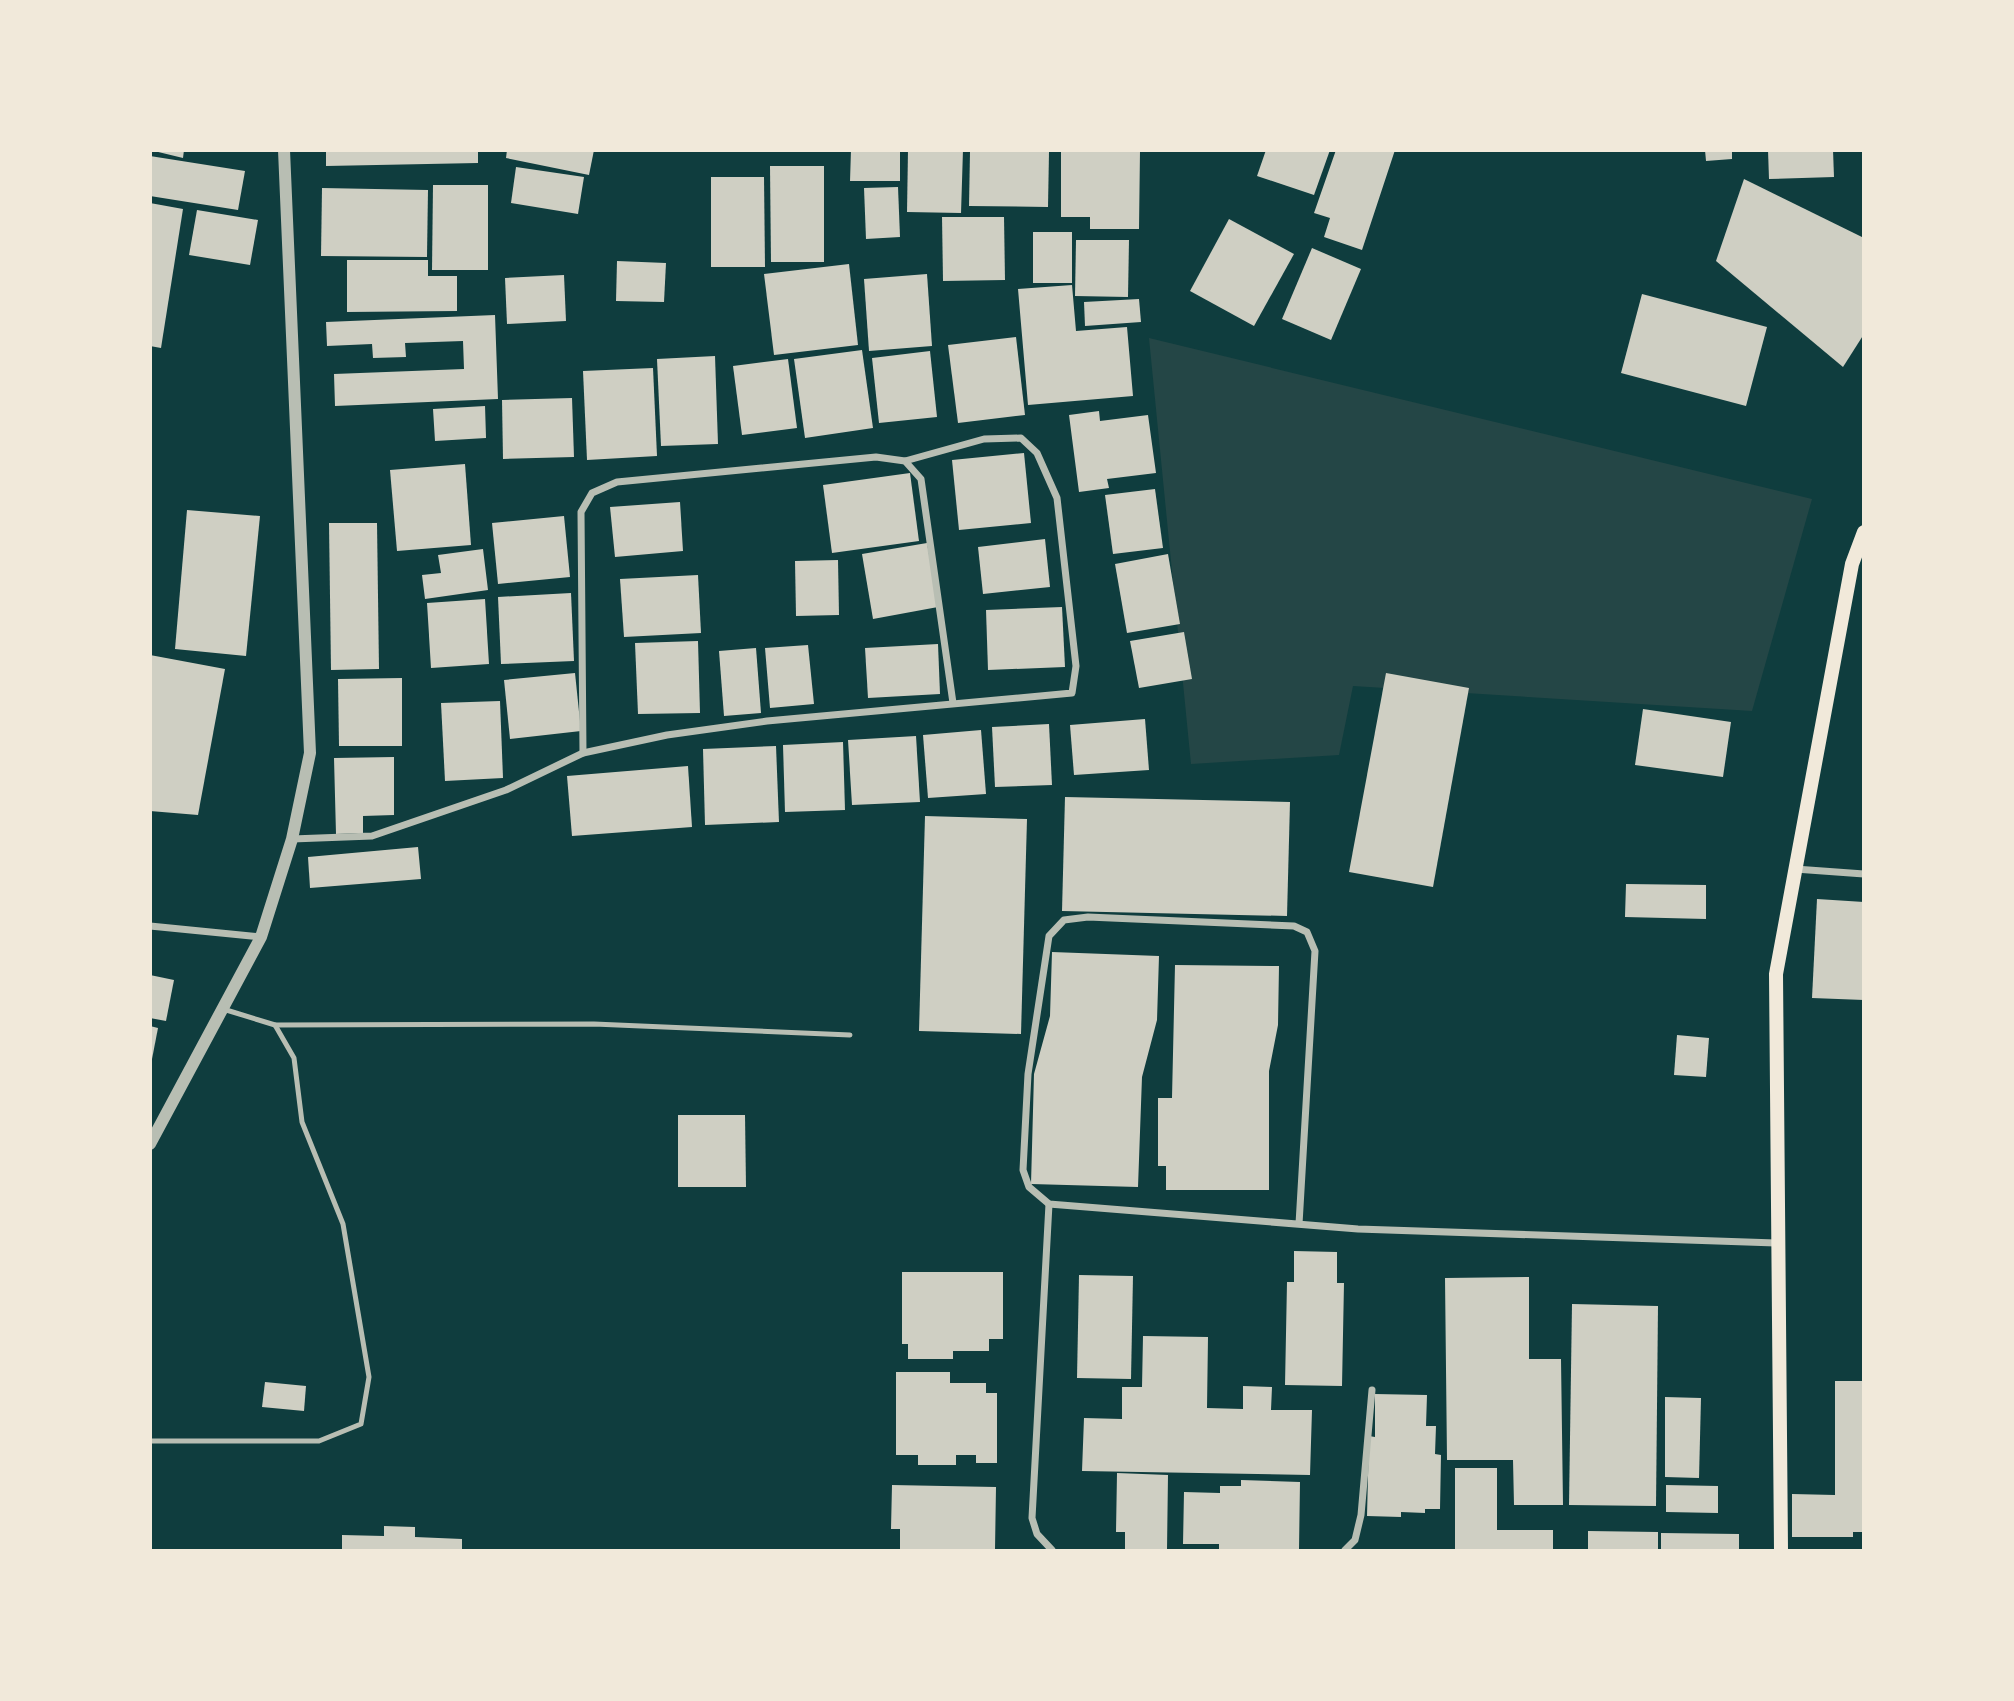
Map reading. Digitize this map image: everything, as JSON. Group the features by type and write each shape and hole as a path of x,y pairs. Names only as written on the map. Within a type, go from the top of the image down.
{"main road":[{"path":"1781,1550 1776,1243 1776,974 1852,564 1864,532"}],"street":[{"path":"150,1144 261,937 292,839 310,753 284,150"},
{"path":"292,839 372,836 506,790 583,753 667,734 754,722 1072,693 1076,666 1057,498 1037,453 1021,438 985,439 905,461 876,457 630,480 617,482 592,493 580,512 583,753"},
{"path":"905,461 921,479 953,703"},
{"path":"1796,869 1864,874"},
{"path":"1299,1224 1315,951 1307,932 1294,926 1088,917 1064,920 1049,936 1028,1074 1023,1170 1029,1187 1049,1204 1299,1224 1776,1243"},
{"path":"150,926 261,937"},
{"path":"1049,1204 1032,1518 1037,1534 1052,1550"},
{"path":"1345,1550 1355,1541 1361,1515 1372,1390"}],"lane":[{"path":"223,1009 275,1025 594,1024 850,1035"},
{"path":"150,1441 319,1441 360,1424 369,1377 343,1224 302,1122 295,1058 275,1025"}],"shaded area":[{"path":"1149,338 1812,499 1752,711 1353,686 1339,755 1191,764"}],"building":[{"path":"150,150 184,150 183,158"},
{"path":"326,150 478,150 478,163 326,166"},
{"path":"507,150 594,150 589,175 506,158"},
{"path":"851,150 900,150 900,181 850,181"},
{"path":"908,150 963,150 961,213 907,212"},
{"path":"1061,150 1140,151 1139,229 1090,229 1090,217 1061,217"},
{"path":"1266,150 1330,150 1314,195 1257,176"},
{"path":"1336,150 1395,150 1362,250 1324,237 1330,218 1314,213"},
{"path":"1705,150 1732,150 1732,159 1706,161"},
{"path":"1768,150 1833,150 1834,177 1769,179"},
{"path":"970,152 1049,152 1048,207 969,206"},
{"path":"150,156 245,171 238,210 150,196"},
{"path":"770,166 824,166 824,262 771,262"},
{"path":"516,167 584,177 578,214 511,203"},
{"path":"711,177 764,177 765,267 711,267"},
{"path":"1744,179 1864,238 1864,334 1843,367 1716,261"},
{"path":"433,185 488,185 488,270 432,270"},
{"path":"898,187 900,237 866,239 864,188"},
{"path":"322,188 428,190 427,257 321,256"},
{"path":"150,203 183,209 161,348 150,346"},
{"path":"197,210 258,220 250,265 189,255"},
{"path":"942,217 1004,217 1005,280 943,281"},
{"path":"1229,219 1294,254 1254,326 1190,291"},
{"path":"1033,232 1072,232 1072,283 1033,283"},
{"path":"1076,240 1129,240 1128,297 1075,296"},
{"path":"1312,248 1361,269 1331,340 1282,319"},
{"path":"347,260 428,260 428,276 457,276 457,311 347,312"},
{"path":"617,261 666,263 664,302 616,301"},
{"path":"849,264 858,345 774,355 764,274"},
{"path":"927,274 932,346 869,351 864,279"},
{"path":"564,275 566,321 507,324 505,278"},
{"path":"1072,285 1076,331 1127,327 1133,396 1028,405 1018,289"},
{"path":"1642,294 1767,327 1746,406 1621,373"},
{"path":"1139,299 1141,322 1085,326 1084,302"},
{"path":"495,315 498,399 335,406 334,374 464,369 463,341 405,343 406,357 373,358 372,344 327,346 326,322"},
{"path":"1016,337 1025,415 958,423 948,345"},
{"path":"862,350 873,428 805,438 794,359"},
{"path":"930,351 937,417 879,423 872,358"},
{"path":"715,356 718,444 661,446 657,359"},
{"path":"788,359 797,428 742,435 733,366"},
{"path":"653,368 657,456 587,460 583,371"},
{"path":"572,398 574,457 503,459 502,400"},
{"path":"485,406 486,438 435,441 433,409"},
{"path":"1099,411 1100,421 1148,415 1156,473 1107,479 1109,488 1079,492 1069,415"},
{"path":"1024,453 1031,523 959,530 952,460"},
{"path":"465,464 471,545 397,551 390,470"},
{"path":"910,473 919,541 832,553 823,485"},
{"path":"1155,489 1163,548 1113,554 1105,495"},
{"path":"680,502 683,551 615,557 610,507"},
{"path":"187,510 260,516 246,656 175,649"},
{"path":"564,516 570,577 498,584 492,523"},
{"path":"329,523 377,523 379,669 331,670"},
{"path":"1045,539 1050,587 983,594 978,547"},
{"path":"927,543 938,607 873,619 862,554"},
{"path":"483,549 488,590 425,599 422,575 441,573 438,555"},
{"path":"1168,554 1180,624 1127,633 1115,564"},
{"path":"838,560 839,615 796,616 795,561"},
{"path":"698,575 701,633 624,637 620,579"},
{"path":"571,593 574,661 501,664 498,597"},
{"path":"485,599 489,664 431,668 427,603"},
{"path":"1062,607 1065,667 988,670 986,610"},
{"path":"1184,632 1192,679 1139,688 1130,641"},
{"path":"698,641 700,713 638,714 635,643"},
{"path":"938,644 940,694 868,698 865,648"},
{"path":"808,645 814,704 770,708 765,648"},
{"path":"756,648 761,713 724,716 719,651"},
{"path":"150,655 225,669 198,815 150,811"},
{"path":"575,673 581,731 510,739 504,680"},
{"path":"1386,673 1469,688 1433,887 1349,872"},
{"path":"402,678 402,746 339,746 338,679"},
{"path":"500,701 503,778 445,781 441,703"},
{"path":"1643,709 1731,722 1723,777 1635,765"},
{"path":"1145,719 1149,770 1074,775 1070,725"},
{"path":"1049,724 1052,785 995,787 992,727"},
{"path":"981,730 986,794 928,798 923,735"},
{"path":"916,736 920,802 852,805 848,740"},
{"path":"843,742 845,810 785,812 783,745"},
{"path":"776,746 779,822 705,825 703,749"},
{"path":"394,757 394,815 363,816 363,833 336,834 334,758"},
{"path":"688,766 692,827 572,836 567,776"},
{"path":"1065,797 1290,802 1287,916 1062,911"},
{"path":"925,816 1027,819 1021,1034 919,1031"},
{"path":"418,847 421,879 310,888 308,857"},
{"path":"1626,884 1706,885 1706,919 1625,917"},
{"path":"1817,899 1864,902 1864,1000 1812,998"},
{"path":"1052,952 1159,956 1157,1020 1142,1077 1138,1187 1031,1184 1034,1074 1050,1016"},
{"path":"1175,965 1279,966 1278,1025 1269,1071 1269,1190 1166,1190 1166,1166 1158,1166 1158,1098 1172,1098"},
{"path":"150,975 174,980 166,1021 150,1018"},
{"path":"150,1026 158,1028 152,1059 150,1059"},
{"path":"1677,1035 1709,1038 1706,1077 1674,1075"},
{"path":"678,1115 745,1115 746,1187 678,1187"},
{"path":"1294,1251 1337,1252 1337,1283 1344,1283 1342,1386 1285,1385 1287,1282 1294,1282"},
{"path":"902,1272 1003,1272 1003,1339 989,1339 989,1351 953,1351 953,1359 908,1359 908,1344 902,1344"},
{"path":"1079,1275 1133,1276 1131,1379 1077,1378"},
{"path":"1529,1277 1529,1359 1561,1359 1563,1505 1514,1505 1513,1460 1447,1460 1445,1278"},
{"path":"1572,1304 1658,1306 1656,1506 1569,1505"},
{"path":"1143,1336 1208,1337 1207,1408 1243,1409 1243,1386 1272,1387 1271,1410 1312,1410 1310,1475 1082,1471 1084,1418 1122,1419 1122,1387 1142,1387"},
{"path":"896,1372 950,1372 950,1383 986,1383 986,1393 997,1393 997,1463 976,1463 976,1455 956,1455 956,1465 918,1465 918,1455 896,1455"},
{"path":"1835,1381 1864,1381 1864,1532 1853,1532 1853,1537 1792,1537 1792,1494 1835,1495"},
{"path":"265,1382 306,1386 304,1411 262,1407"},
{"path":"1375,1394 1427,1395 1426,1426 1436,1426 1435,1454 1441,1455 1440,1509 1425,1509 1425,1513 1401,1512 1401,1517 1367,1516 1369,1436 1375,1437"},
{"path":"1665,1397 1701,1398 1699,1478 1665,1477"},
{"path":"1455,1468 1497,1468 1497,1530 1553,1530 1553,1550 1455,1550"},
{"path":"1117,1473 1168,1475 1167,1550 1125,1550 1125,1532 1116,1532"},
{"path":"1241,1480 1300,1482 1299,1550 1219,1550 1219,1544 1183,1544 1184,1492 1220,1493 1220,1486 1241,1486"},
{"path":"892,1485 996,1487 995,1550 900,1550 900,1529 891,1529"},
{"path":"1666,1485 1718,1486 1718,1513 1666,1512"},
{"path":"384,1526 415,1527 415,1537 462,1539 462,1550 342,1550 342,1535 384,1536"},
{"path":"1588,1531 1658,1532 1658,1550 1588,1550"},
{"path":"1661,1533 1739,1534 1739,1550 1661,1550"}]}
